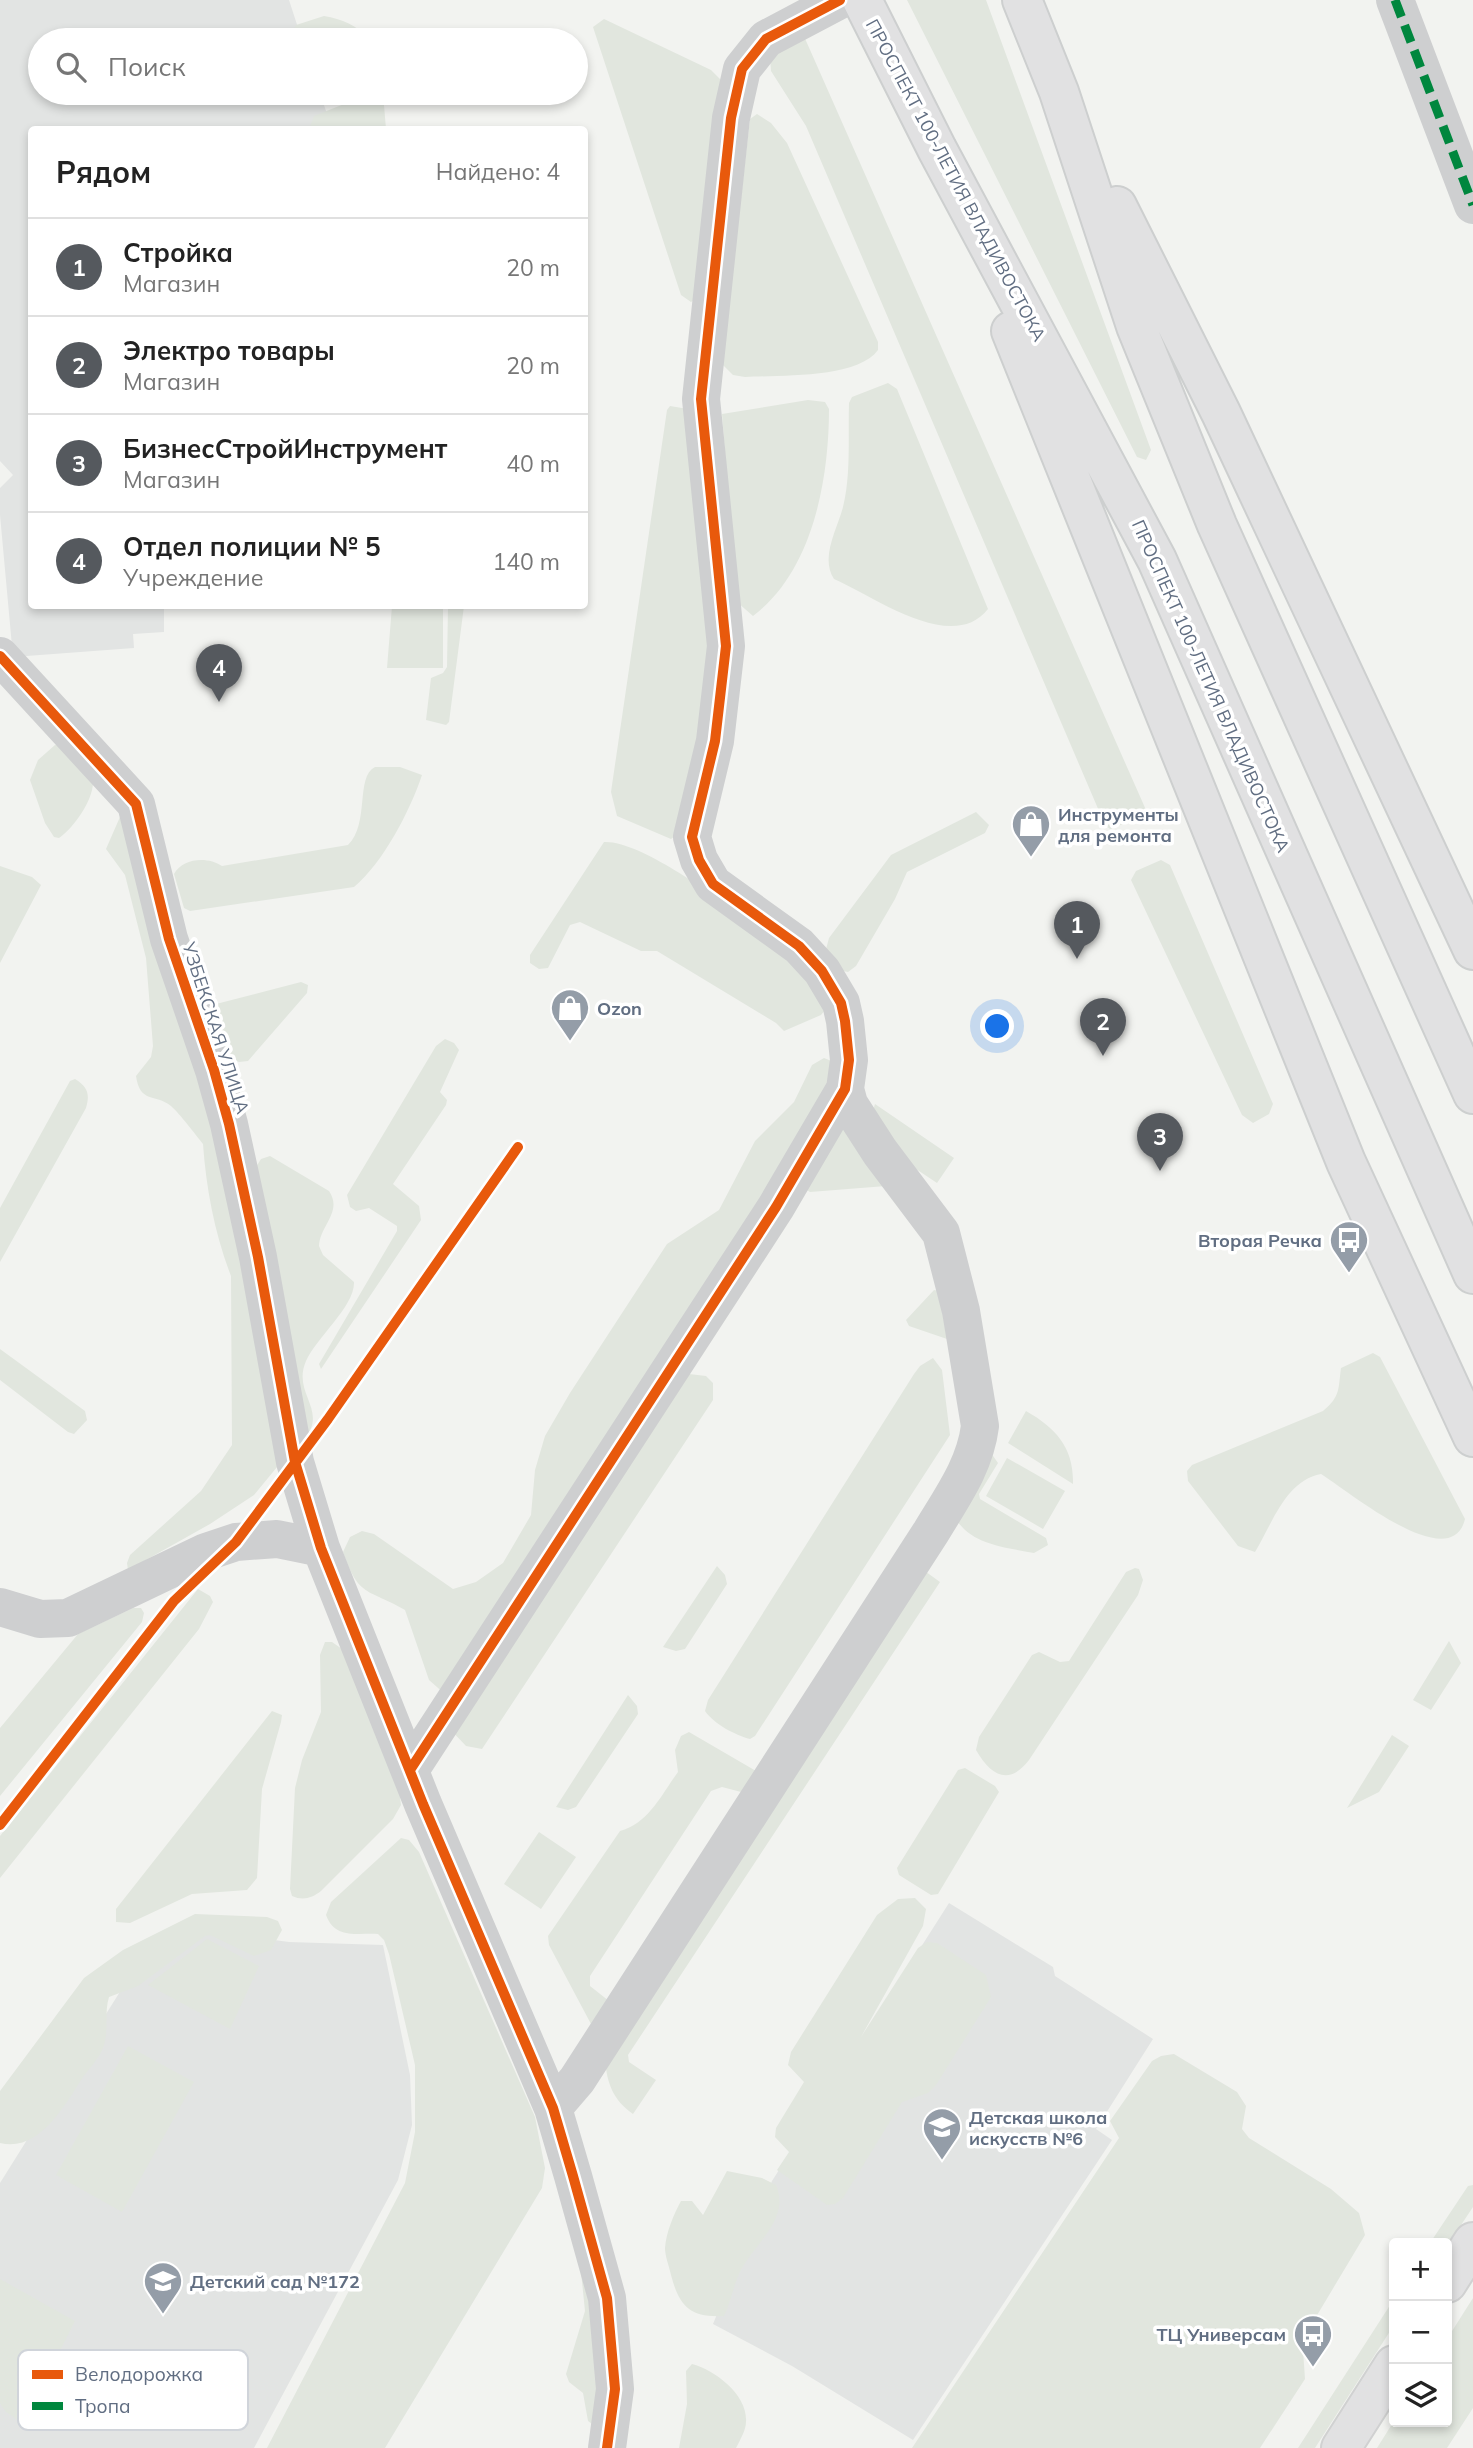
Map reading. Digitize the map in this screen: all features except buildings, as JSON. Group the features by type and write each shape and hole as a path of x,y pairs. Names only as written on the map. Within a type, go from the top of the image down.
{"main road":[{"name":"ПРОСПЕКТ 100-ЛЕТИЯ ВЛАДИВОСТОКА","path":"862,0 937,149 1157,560 1473,1274"},
{"path":"1022,0 1059,92 1136,326 1217,525 1473,1094"},
{"path":"1059,92 1222,413 1473,950"},
{"path":"937,149 1346,1162 1471,1429"},
{"path":"1452,2275 1473,2242"},
{"path":"1341,2448 1389,2373"}],"street":[{"path":"410,1770 776,1207 845,1089 849,1060 844,1012 822,971 799,946 713,884 699,860 692,836 715,741 726,646 701,399 732,118 742,69 766,39 840,0"},
{"path":"1395,0 1473,205"},
{"name":"УЗБЕКСКАЯ УЛИЦА","path":"0,656 136,804 169,939 214,1070 229,1124 258,1257 295,1462 321,1548 410,1770 553,2108 607,2298 615,2389 607,2448"},
{"path":"553,2108 584,2069 971,1466 981,1426 961,1311 941,1233 865,1130 849,1104 845,1089"},
{"path":"0,1607 40,1619 68,1618 206,1552 236,1542 277,1539 321,1548"}],"shaded area":[{"path":"0,0 289,0 298,28 28,28 28,105 324,105 331,126 28,126 28,609 164,609 164,632 133,634 134,648 13,657 0,488 13,475 0,461"},
{"path":"907,0 986,0 1151,450 1146,460 1137,457"},
{"path":"324,16 356,28 294,28 296,25"},
{"path":"604,19 711,70 723,82 697,298 691,302 681,295 593,27"},
{"path":"803,34 1146,810 1144,816 1110,829 1105,825 806,126 771,71 770,57"},
{"path":"342,105 384,105 386,126 310,126 314,116"},
{"path":"757,114 771,123 787,143 878,342 878,350 868,359 853,366 816,374 745,377 733,375 722,364 750,119"},
{"path":"888,383 897,389 988,609 973,622 954,626 933,624 912,617 834,579 830,571 829,553 843,507 847,482 849,403 852,397"},
{"path":"808,400 825,402 829,409 826,465 814,522 790,575 773,597 753,616 737,602 722,414"},
{"path":"670,406 688,409 706,611 709,690 675,836 671,839 617,816 611,792 667,410"},
{"path":"392,609 443,609 443,668 387,668"},
{"path":"448,609 464,609 449,722 446,725 426,720 431,678 443,673 447,667"},
{"path":"55,745 62,746 93,781 90,796 82,812 59,838 54,837 45,823 30,780 38,760"},
{"path":"375,767 400,767 422,775 385,851 354,887 190,911 184,908 174,874 189,862 203,860 222,866 348,845 359,825 365,780"},
{"path":"123,810 204,1074 282,1461 254,1495 210,1524 128,1570 130,1555 201,1491 232,1445 231,1276 212,1211 203,1144 171,1106 149,1097 138,1085 136,1076 151,1057 153,1046 146,958 125,875 106,849"},
{"path":"976,812 989,825 985,833 907,872 895,899 856,966 848,972 838,970 825,953 829,938 891,855"},
{"path":"604,842 635,849 654,858 739,913 746,930 751,934 778,945 789,953 825,1010 821,1015 784,1031 776,1023 657,951 641,951 580,922 570,925 548,968 539,969 530,963 530,955"},
{"path":"1161,860 1170,865 1273,1104 1269,1114 1253,1123 1242,1115 1131,880 1136,871"},
{"path":"0,866 32,877 41,885 0,963"},
{"path":"301,982 308,985 307,993 248,1061 239,1062 230,1058 213,1011 216,1004"},
{"path":"445,1039 454,1043 459,1050 440,1092 447,1100 446,1105 393,1184 419,1206 421,1220 321,1369 319,1364 397,1231 397,1226 369,1208 356,1211 350,1207 347,1195 436,1046"},
{"path":"824,1058 834,1062 842,1086 446,1695 429,1680 405,1610 366,1590 354,1577 343,1552 350,1537 362,1531 374,1534 453,1589 476,1582 503,1563 531,1515 535,1470 545,1436 570,1393 667,1244 719,1210 755,1141 794,1102 812,1065"},
{"path":"75,1079 87,1091 86,1108 0,1262 0,1208 70,1081"},
{"path":"875,1104 954,1158 937,1183 886,1149 871,1117"},
{"path":"840,1122 886,1186 810,1192 802,1187"},
{"path":"270,1156 329,1191 333,1199 332,1212 319,1246 323,1255 354,1282 353,1291 342,1311 306,1361 303,1382 313,1418 306,1437 256,1167 261,1159"},
{"path":"934,1290 939,1291 947,1339 909,1326 906,1320"},
{"path":"0,1349 85,1411 87,1420 74,1434 0,1380"},
{"path":"1373,1353 1380,1357 1465,1519 1456,1534 1440,1539 1420,1534 1374,1511 1321,1474 1309,1478 1289,1494 1255,1552 1238,1546 1188,1481 1187,1471 1192,1465 1323,1411 1336,1396 1341,1368"},
{"path":"933,1358 942,1370 950,1435 755,1736 750,1739 725,1728 705,1711 708,1700 914,1374 920,1366"},
{"path":"689,1374 706,1376 713,1383 713,1400 482,1749 466,1746 448,1727"},
{"path":"1026,1411 1061,1440 1070,1460 1073,1484 1008,1443"},
{"path":"991,1453 998,1463 979,1494 980,1499 1046,1538 1048,1545 1034,1553 978,1539 961,1526 954,1516"},
{"path":"1007,1458 1065,1491 1043,1529 986,1496"},
{"path":"717,1566 725,1575 727,1584 685,1649 676,1651 663,1647"},
{"path":"922,1569 940,1582 628,2055 629,2062 656,2080 633,2114 620,2103 612,2090 605,2060"},
{"path":"1139,1569 1143,1580 1138,1595 1029,1760 1014,1773 1007,1775 994,1771 976,1750 979,1737 1032,1655 1039,1652 1060,1662 1069,1661 1126,1572"},
{"path":"198,1589 210,1596 213,1602 199,1629 0,1878 0,1836"},
{"path":"133,1608 141,1608 144,1613 142,1622 0,1796 0,1728 78,1634"},
{"path":"1449,1641 1461,1663 1431,1710 1413,1700"},
{"path":"325,1642 332,1642 342,1649 399,1789 401,1805 393,1819 321,1891 311,1897 300,1898 292,1896 290,1889 295,1788 302,1760 321,1712 320,1655"},
{"path":"628,1695 637,1706 638,1714 576,1807 568,1810 556,1807"},
{"path":"272,1711 282,1715 262,1789 257,1878 247,1890 192,1894 130,1923 116,1922 116,1909"},
{"path":"689,1732 756,1771 745,1793 722,1787 711,1791 590,1976 590,1986 609,2001 591,2024 549,1945 548,1936 620,1831 639,1822 660,1799 678,1772 675,1750 681,1736"},
{"path":"1392,1735 1409,1746 1379,1792 1347,1808"},
{"path":"965,1768 995,1786 999,1792 938,1894 931,1895 899,1875 897,1868 958,1770"},
{"path":"539,1832 576,1857 541,1909 504,1884"},
{"path":"401,1838 409,1840 419,1852 535,2117 545,2168 542,2188 385,2448 267,2448 405,2183 415,2132 415,2065 389,1954 384,1940 378,1934 340,1931 330,1923 326,1915 331,1902"},
{"path":"915,1898 926,1909 923,1926 861,2037 918,1948 927,1942 937,1943 986,1975 991,1997 936,2085 928,2093 902,2102 843,2198 835,2204 827,2205 777,2170 789,2152 775,2137 776,2128 804,2082 788,2065 791,2052 877,1915 898,1899"},
{"name":"Детская школа искусств №6","path":"949,1903 1053,1967 1055,1976 1153,2039 1096,2129 1112,2140 913,2440 792,2366 713,2324 772,2181"},
{"path":"195,1914 267,1917 278,1921 282,1930 271,1950 254,1956 210,1935 205,1936 138,1986 109,1997 103,2049 59,2113 39,2134 27,2141 0,2143 0,2091 84,1978 123,1950"},
{"name":"Детский сад №172","path":"200,1930 289,1942 383,1945 410,2075 412,2125 398,2180 254,2448 0,2448 0,2183 138,1963"},
{"path":"207,1939 259,1966 230,2029 148,1985"},
{"path":"128,2046 194,2082 122,2212 56,2175"},
{"path":"1174,2054 1237,2092 1246,2106 1242,2129 1249,2138 1331,2189 1359,2213 1365,2235 1307,2332 1303,2350 1305,2379 1260,2448 912,2448 1119,2138 1110,2121 1152,2061"},
{"path":"727,2171 762,2178 776,2185 779,2209 775,2221 739,2274 724,2316 702,2315 688,2308 678,2295 666,2258 666,2242 681,2201 692,2201 703,2215"},
{"path":"1473,2185 1473,2207 1452,2238 1433,2238 1468,2186"},
{"path":"576,2223 604,2389 592,2424 588,2421 583,2393 569,2382 566,2374 585,2311"},
{"path":"0,2279 75,2321 60,2350 18,2350 18,2420 5,2411 0,2403"},
{"path":"1473,2298 1473,2408 1447,2448 1377,2448 1390,2427 1452,2427 1452,2331"},
{"path":"1389,2307 1389,2333 1315,2448 1298,2448"},
{"path":"692,2364 720,2378 742,2402 746,2425 736,2448 679,2448 687,2404 686,2371"}],"marked path":[{"path":"1395,0 1473,205"}],"cycle path":[{"path":"410,1770 776,1207 845,1089 849,1060 845,1021 841,1003 822,971 799,946 713,884 699,860 692,837 715,741 726,646 701,399 731,118 742,69 766,39 840,0"},
{"path":"0,656 136,804 169,939 214,1070 229,1124 258,1257 295,1462 321,1548 423,1804 553,2108 573,2176 607,2298 615,2389 607,2448"},
{"path":"0,1825 174,1601 236,1542 328,1419 518,1147"}],"place":[{"name":"Отдел полиции № 5","path":"219,702"},
{"name":"Инструменты для ремонта","path":"1031,858"},
{"name":"Стройка","path":"1077,959"},
{"name":"Ozon","path":"570,1042"},
{"name":"Электро товары","path":"1103,1056"},
{"name":"БизнесСтройИнструмент","path":"1160,1171"},
{"name":"Вторая Речка","path":"1349,1274"},
{"name":"Детская школа искусств №6","path":"942,2161"},
{"name":"Детский сад №172","path":"163,2315"},
{"name":"ТЦ Универсам","path":"1313,2368"}]}
